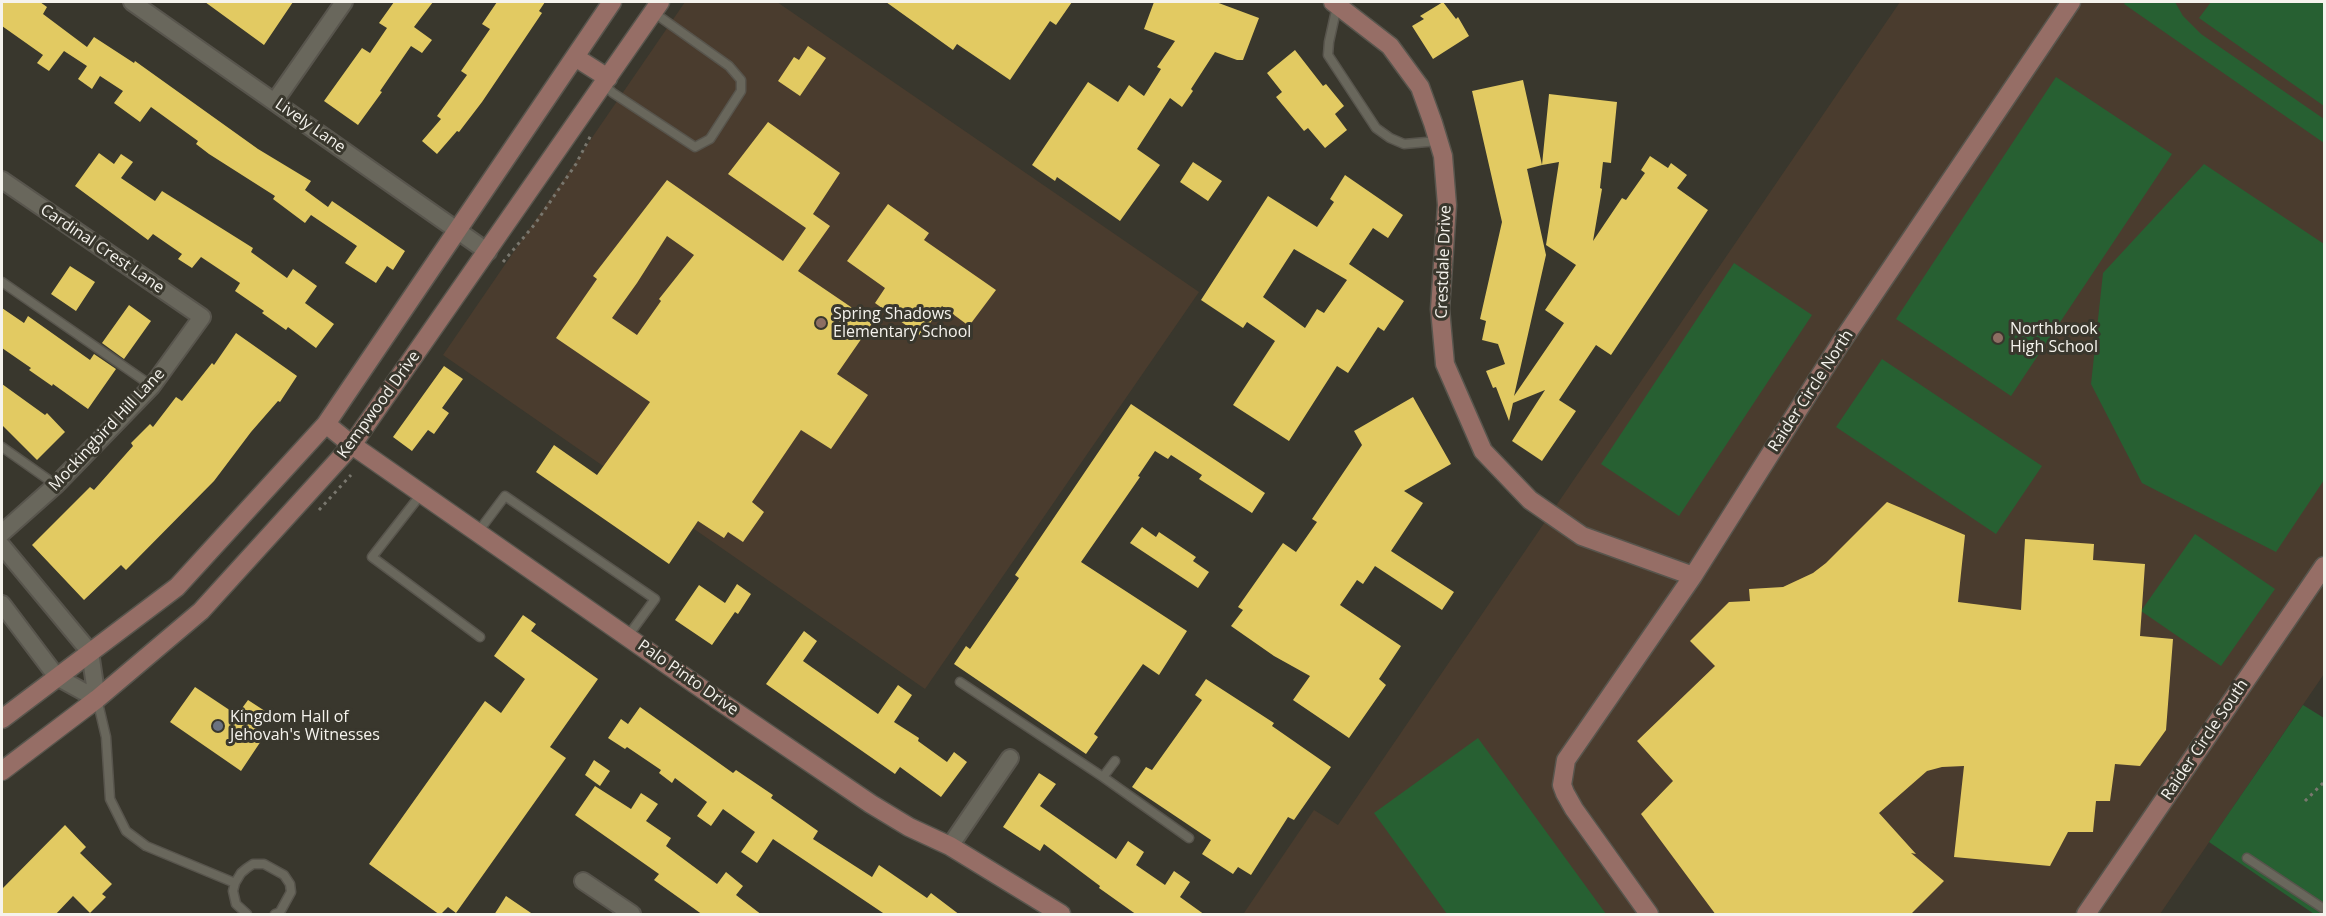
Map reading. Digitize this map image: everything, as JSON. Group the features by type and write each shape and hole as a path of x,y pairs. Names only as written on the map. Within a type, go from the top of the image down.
{"street":[{"name":"Lively Lane","path":"132,2 488,252"},
{"path":"275,101 344,2"},
{"name":"Kempwood Drive","path":"2,719 177,586 326,424 612,2"},
{"name":"Raider Circle North","path":"1649,915 1574,809 1562,785 1566,760 1694,576 1840,344 2071,2"},
{"name":"Crestdale Drive","path":"1335,3 1390,46 1420,87 1443,156 1447,205 1440,309 1445,364 1483,451 1530,500 1582,536 1694,576"},
{"name":"Kempwood Drive","path":"2,771 97,699 201,611 352,445 657,7"},
{"path":"574,57 606,81"},
{"name":"Cardinal Crest Lane","path":"2,180 202,317"},
{"name":"Mockingbird Hill Lane","path":"2,533 56,485 152,386 202,317"},
{"name":"Palo Pinto Drive","path":"326,424 352,445 872,804 909,827 950,846 1061,915"},
{"path":"2,546 90,652 97,699"},
{"name":"Raider Circle South","path":"2086,915 2325,566"},
{"path":"2,604 57,677 97,699"},
{"path":"950,846 1010,758"},
{"path":"583,881 632,915"}],"lane":[{"path":"1335,3 1328,55 1376,128 1404,144 1438,141"},
{"path":"606,81 613,93 694,147 710,139 741,91 741,80 729,66 657,7"},
{"path":"2,282 152,386"},
{"path":"2,447 56,485"},
{"path":"422,493 372,557 480,637"},
{"path":"478,532 505,496 655,599 628,636"},
{"path":"960,682 1103,777 1189,838"},
{"path":"97,699 106,737 110,799 126,831 146,846 235,883"},
{"path":"1103,777 1114,761"},
{"path":"2247,858 2325,909"},
{"path":"247,915 236,904 233,891 241,873 254,864 264,864 284,875 290,884 291,892 280,912 275,915"}],"path":[{"path":"2305,801 2325,782"}],"shaded area":[{"name":"Spring Shadows Elementary School","path":"685,2 777,2 1199,292 925,689 443,355"},
{"name":"Northbrook High School","path":"1900,2 2324,2 2324,674 2160,914 1244,913 1314,810 1338,825"}],"green space":[{"path":"2126,2 2175,2 2183,16 2201,34 2324,119 2324,143 2124,4"},
{"path":"2211,2 2324,2 2324,106 2199,18"},
{"path":"2056,77 2172,154 2011,396 1896,319"},
{"path":"2204,164 2324,244 2324,480 2276,552 2142,483 2091,384 2103,273"},
{"path":"1734,263 1812,315 1679,516 1601,464"},
{"path":"1882,359 2042,466 1996,534 1836,427"},
{"path":"2195,534 2275,589 2221,666 2141,611"},
{"path":"2303,705 2324,718 2324,914 2314,914 2209,842"},
{"path":"1478,738 1606,914 1447,914 1374,813"}],"building":[{"path":"2,2 40,2 47,7 43,14 87,47 94,37 134,63 135,61 258,149 311,181 305,190 328,207 332,201 405,251 393,270 387,266 376,283 345,263 357,246 311,215 305,223 273,199 275,196 209,154 196,144 198,141 151,107 140,122 114,103 123,91 100,76 92,89 78,79 87,66 64,51 49,71 37,63 43,55 2,26"},
{"path":"205,2 293,2 264,45"},
{"path":"394,2 433,2 414,27 432,40 422,53 411,46 358,125 324,101 362,48 370,53 387,28 379,23"},
{"path":"497,2 545,2 539,11 542,13 482,102 459,132 457,131 437,154 422,141 441,119 437,116 467,75 461,71 490,29 482,24"},
{"path":"886,2 1072,2 1056,25 1050,21 1010,80 957,44 953,50"},
{"path":"1154,2 1216,2 1259,18 1243,60 1215,52 1182,107 1170,98 1137,149 1160,165 1120,221 1057,177 1055,181 1032,165 1088,82 1118,102 1129,85 1144,96 1161,69 1157,67 1175,41 1144,29"},
{"path":"1443,2 1456,19 1458,17 1469,36 1433,59 1412,26 1424,19 1420,16"},
{"path":"808,46 826,58 800,96 778,81 794,57 799,60"},
{"path":"1295,50 1323,86 1326,84 1344,106 1335,114 1347,130 1325,148 1308,128 1304,131 1276,97 1282,92 1267,73"},
{"path":"1523,80 1542,165 1549,94 1617,102 1611,163 1603,162 1600,188 1602,189 1593,241 1622,198 1626,200 1645,173 1641,170 1650,156 1668,168 1671,163 1687,175 1677,188 1708,210 1611,355 1596,345 1559,400 1576,411 1542,461 1512,441 1545,390 1513,403 1509,421 1496,387 1493,388 1486,371 1505,364 1498,344 1482,340 1486,321 1480,319 1502,222 1472,91","holes":["1559,162 1546,245 1576,265 1545,310 1564,323 1514,396 1546,255 1527,169"]},
{"path":"768,122 840,173 813,214 830,226 798,271 873,322 837,374 868,395 831,449 801,430 752,502 764,512 743,542 728,532 724,538 698,521 669,564 536,472 554,445 597,475 650,402 556,338 597,279 593,276 667,180 783,261 806,228 728,174","holes":["667,236 694,255 659,299 661,301 637,335 612,318"]},
{"path":"99,153 114,164 121,154 133,162 121,178 155,201 162,191 253,248 251,252 287,278 293,269 317,286 305,303 334,324 316,348 288,327 286,330 235,291 240,283 201,257 192,268 178,259 182,254 153,234 148,240 75,186"},
{"path":"1193,162 1222,181 1208,201 1180,182"},
{"path":"1345,175 1403,215 1388,238 1373,228 1349,264 1404,301 1384,331 1378,327 1348,373 1337,366 1289,441 1233,405 1275,341 1247,322 1243,328 1201,300 1268,196 1317,227 1334,202 1330,199","holes":["1294,249 1347,280 1324,313 1317,309 1305,328 1263,297"]},
{"path":"888,204 929,233 924,240 996,290 969,326 942,306 921,336 875,303 885,288 847,261"},
{"path":"70,266 95,282 76,311 51,294"},
{"path":"129,305 151,321 124,359 102,343"},
{"path":"2,308 24,323 28,316 90,360 94,354 116,369 88,409 29,370 31,368 2,348"},
{"path":"236,333 297,376 280,402 278,401 251,432 214,481 126,570 121,565 84,600 32,545 90,487 94,490 133,446 131,443 150,424 153,427 176,397 182,401 212,363 214,365"},
{"path":"444,366 463,379 442,408 449,413 434,434 428,430 412,451 393,437"},
{"path":"2,384 45,415 47,413 65,432 37,460 2,425"},
{"path":"1413,397 1451,464 1404,491 1423,503 1391,551 1454,592 1442,610 1375,566 1363,584 1357,580 1340,605 1401,646 1379,679 1386,685 1349,738 1293,700 1310,676 1274,656 1231,626 1243,610 1238,607 1283,543 1296,552 1317,522 1312,519 1362,445 1354,431"},
{"path":"1131,404 1265,493 1252,513 1199,479 1202,475 1171,455 1168,459 1155,451 1138,476 1140,477 1081,562 1187,631 1159,675 1143,664 1094,734 1098,737 1086,754 954,664 966,646 970,649 1019,578 1015,575"},
{"path":"1887,502 1965,535 1958,602 2021,610 2025,539 2094,544 2093,560 2145,564 2140,636 2173,639 2166,730 2140,766 2115,764 2110,801 2096,801 2093,832 2068,832 2050,866 1954,857 1964,766 1942,767 1927,771 1879,813 1916,854 1911,853 1944,881 1910,915 1716,915 1641,814 1673,781 1637,741 1715,666 1690,641 1729,602 1750,601 1749,589 1783,587 1813,573"},
{"path":"1142,527 1156,537 1159,532 1196,557 1193,561 1209,572 1198,588 1130,543"},
{"path":"737,584 751,594 738,614 735,612 712,645 675,620 699,585 725,603"},
{"path":"523,615 536,624 531,631 598,679 550,747 566,758 456,913 448,907 440,915 369,864 485,701 501,713 525,679 494,656"},
{"path":"804,631 817,641 803,661 878,714 898,685 912,695 894,722 919,738 918,741 947,762 954,752 967,762 941,797 900,767 895,774 766,684"},
{"path":"1206,679 1274,723 1272,726 1331,767 1294,820 1288,817 1251,875 1238,867 1233,874 1202,854 1211,840 1132,787 1146,767 1152,770 1202,700 1195,695"},
{"name":"Kingdom Hall of Jehovah's Witnesses","path":"195,687 237,715 248,700 268,713 257,730 265,735 241,771 170,722"},
{"path":"640,707 733,773 736,770 773,795 771,798 818,831 813,839 872,877 879,865 927,898 931,893 960,915 886,915 773,839 757,863 741,852 755,832 723,809 711,826 697,816 707,802 675,778 672,783 659,773 661,770 627,747 625,749 608,738 621,719 628,724"},
{"path":"594,760 610,771 600,786 585,775"},
{"path":"1039,773 1056,784 1040,806 1116,859 1128,841 1144,852 1136,865 1165,885 1174,871 1190,882 1180,897 1205,915 1137,915 1044,844 1040,851 1003,827"},
{"path":"595,786 631,809 641,793 658,804 646,821 671,838 666,846 717,884 726,872 743,886 736,895 762,915 703,915 654,880 659,874 575,815"},
{"path":"65,825 86,847 80,853 112,884 102,894 106,897 90,913 73,896 55,915 2,915 2,889"},
{"path":"506,896 534,915 494,915"}],"place":[{"name":"Spring Shadows Elementary School","path":"821,323"},
{"name":"Northbrook High School","path":"1998,338"},
{"name":"Kingdom Hall of Jehovah's Witnesses","path":"218,726"}]}
